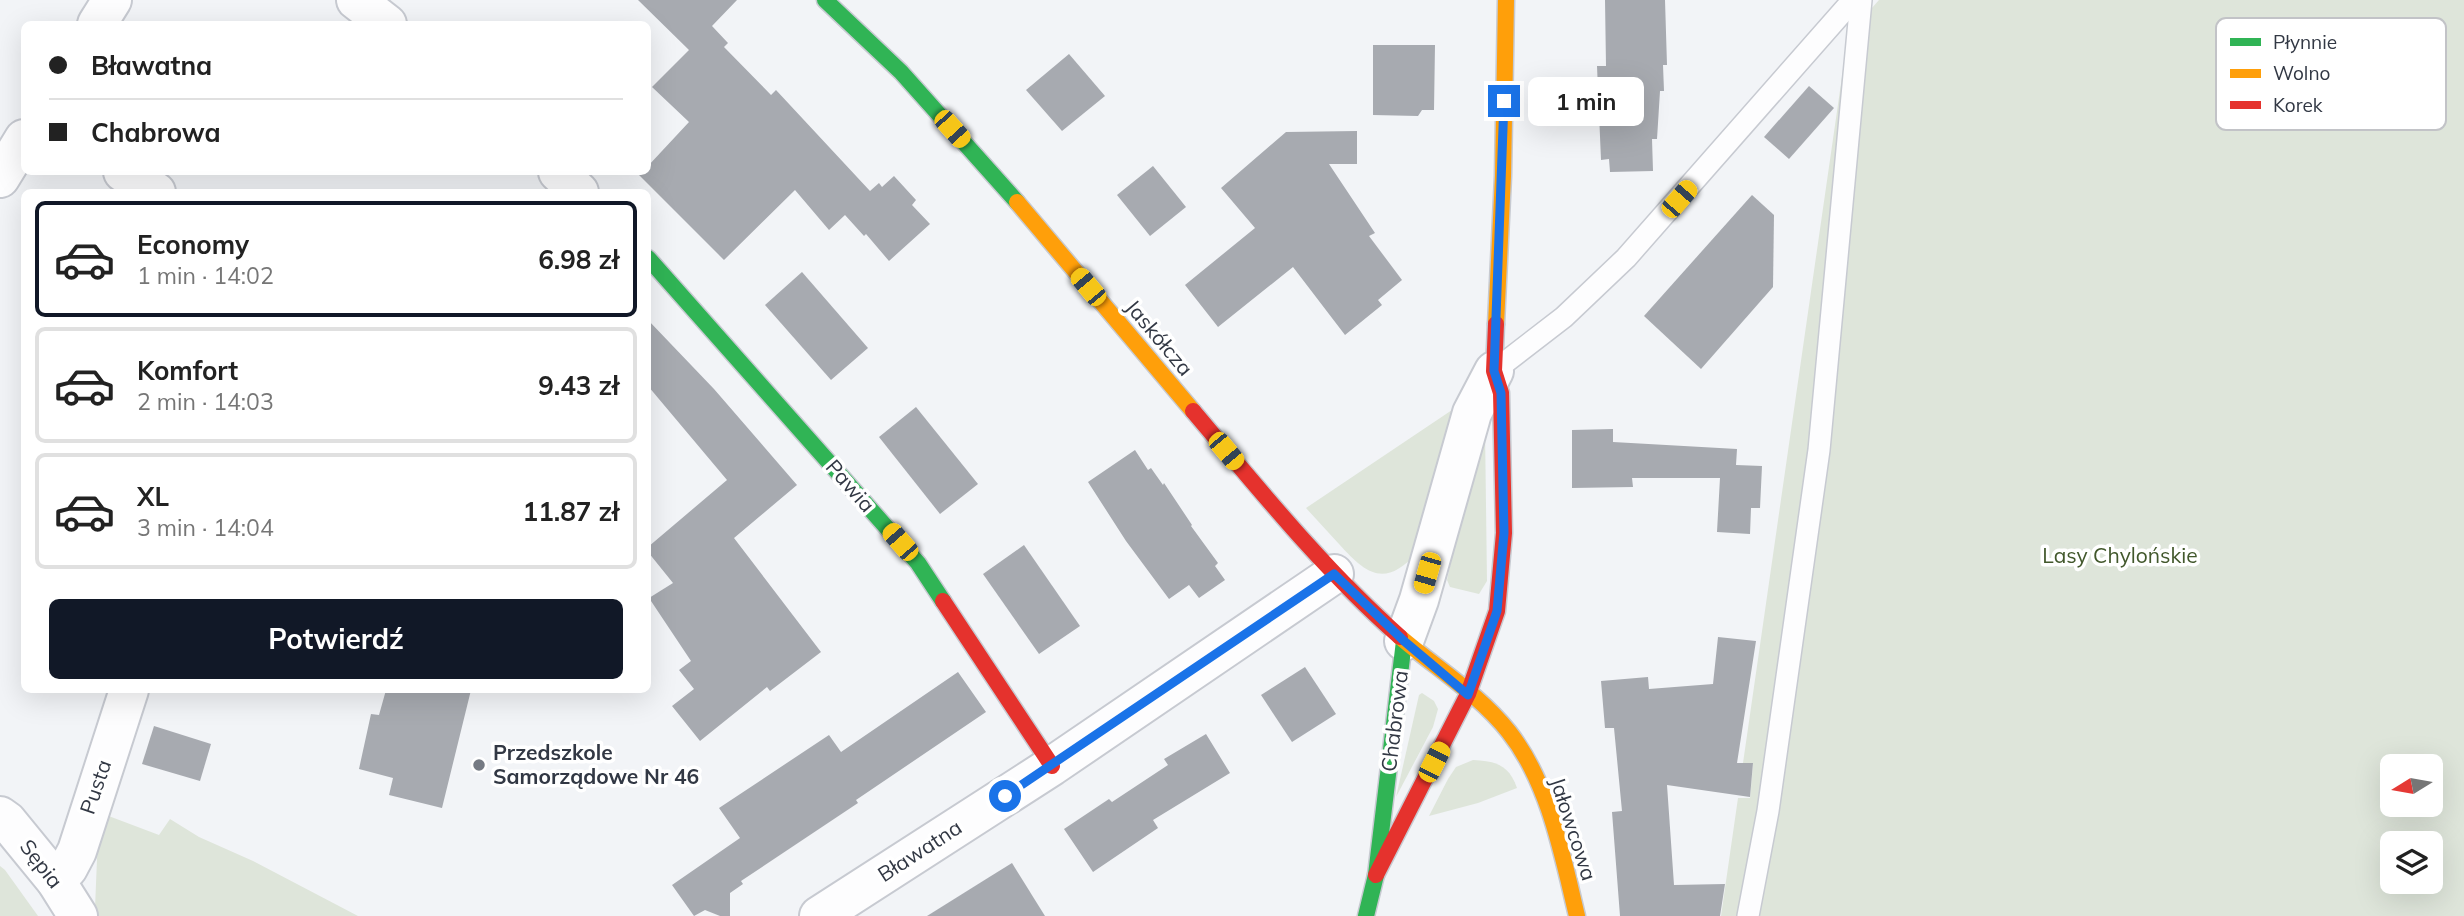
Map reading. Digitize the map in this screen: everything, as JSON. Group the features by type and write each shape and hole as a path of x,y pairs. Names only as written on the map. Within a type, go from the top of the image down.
{"street":[{"path":"99,21 112,0"},
{"path":"356,0 383,21"},
{"name":"Jaskółcza","path":"825,0 901,72 1020,205 1287,524 1334,574 1404,641 1468,695"},
{"name":"Chabrowa","path":"1377,875 1468,695 1497,611 1504,533 1501,393 1494,371 1503,176 1506,0"},
{"path":"0,178 21,144"},
{"path":"128,175 151,189"},
{"path":"561,175 576,189"},
{"name":"Pawia","path":"651,261 918,563 1052,766"},
{"name":"Chabrowa","path":"1367,916 1377,875 1404,641 1419,600 1472,413 1494,371"},
{"name":"Bławatna","path":"819,916 1052,766 1334,574"},
{"name":"Pusta","path":"56,881 68,868 76,851 128,693"},
{"name":"Jałowcowa","path":"1468,695 1502,725 1518,745 1540,787 1577,916"},
{"name":"Sępia","path":"0,816 56,881 78,916"}],"lane":[{"path":"1494,371 1564,317 1626,258 1853,0"},
{"path":"1748,916 1768,811 1819,450 1861,0"}],"green space":[{"name":"Lasy Chylońskie","path":"1879,0 2464,0 2464,916 1721,916 1738,798 1750,798 1753,764 1743,763 1848,35"},
{"path":"1455,408 1418,552 1396,570 1377,573 1368,570 1349,555 1306,508"},
{"path":"1480,429 1485,429 1487,581 1479,594 1450,587 1447,580"},
{"path":"1422,693 1434,701 1438,709 1433,727 1396,797 1419,695"},
{"path":"1473,760 1506,769 1517,788 1478,803 1429,816 1456,767"},
{"path":"106,815 159,835 170,819 199,837 253,861 358,916 99,916 95,908 98,835"},
{"path":"0,866 5,870 38,916 0,916"}],"building":[{"path":"638,0 737,0 712,26 728,43 724,47 771,95 776,90 870,191 879,183 882,187 894,176 916,200 912,205 930,224 889,261 845,215 829,230 795,190 724,260 639,175 651,175 651,163 689,122 652,87 689,50"},
{"path":"1605,0 1665,0 1667,65 1663,65 1664,91 1660,91 1657,139 1652,139 1653,171 1610,172 1609,159 1601,160 1597,66 1606,66"},
{"path":"1373,45 1435,45 1434,110 1422,110 1418,116 1373,115"},
{"path":"1069,54 1105,96 1062,131 1026,90"},
{"path":"1809,86 1834,108 1789,159 1764,137"},
{"path":"1357,131 1357,164 1329,164 1375,233 1369,236 1402,280 1378,300 1382,305 1345,335 1293,267 1218,327 1185,285 1255,228 1221,188 1286,132"},
{"path":"1153,166 1186,207 1150,236 1117,195"},
{"path":"1752,195 1774,215 1773,287 1701,369 1644,316"},
{"path":"802,272 868,348 831,380 765,305"},
{"path":"651,323 714,389 797,485 734,538 821,652 770,691 767,687 700,741 672,706 694,689 679,670 691,661 651,601 651,597 673,583 651,556 651,544 727,480 651,390"},
{"path":"916,407 978,484 940,514 879,437"},
{"path":"1613,429 1613,442 1737,449 1736,465 1762,466 1760,508 1751,508 1750,534 1717,532 1720,478 1632,478 1633,487 1572,488 1572,430"},
{"path":"1135,450 1148,470 1151,468 1163,485 1164,483 1218,563 1215,566 1225,580 1199,598 1189,585 1169,599 1126,541 1088,482"},
{"path":"1024,545 1080,626 1039,654 983,574"},
{"path":"1718,637 1756,641 1737,763 1753,763 1750,797 1667,785 1674,885 1725,884 1720,916 1620,916 1612,812 1622,811 1614,728 1605,728 1601,681 1648,677 1649,689 1713,684"},
{"path":"1305,667 1336,714 1292,742 1261,695"},
{"path":"958,672 986,712 856,800 858,803 741,881 743,884 730,893 730,916 720,916 705,910 694,916 672,885 740,838 719,808 829,735 841,752"},
{"path":"385,693 470,693 442,808 389,795 393,778 359,769 371,714 379,715"},
{"path":"154,726 211,744 200,781 142,764"},
{"path":"1206,734 1230,773 1153,820 1158,828 1093,872 1064,829 1109,799 1112,802 1168,765 1164,759"},
{"path":"1012,863 1045,916 927,916 991,876"}],"traffic: fast":[{"path":"825,0 901,72 1017,202"},
{"path":"651,261 918,563 943,601"},
{"path":"1366,916 1376,875 1404,641"}],"traffic: slow":[{"path":"1496,324 1503,176 1506,0"},
{"path":"1017,202 1193,411"},
{"path":"1400,637 1484,705 1523,752 1552,820 1577,916"}],"traffic: jam":[{"path":"1376,875 1468,694 1497,611 1504,533 1501,393 1494,371 1496,324"},
{"path":"1193,411 1318,556 1400,637"},
{"path":"943,601 1052,766"}],"place":[{"name":"Przedszkole Samorządowe Nr 46","path":"479,765"}],"route":[{"path":"1005,796 1334,574 1404,641 1468,695 1497,611 1504,533 1501,393 1494,371 1504,101"}]}
